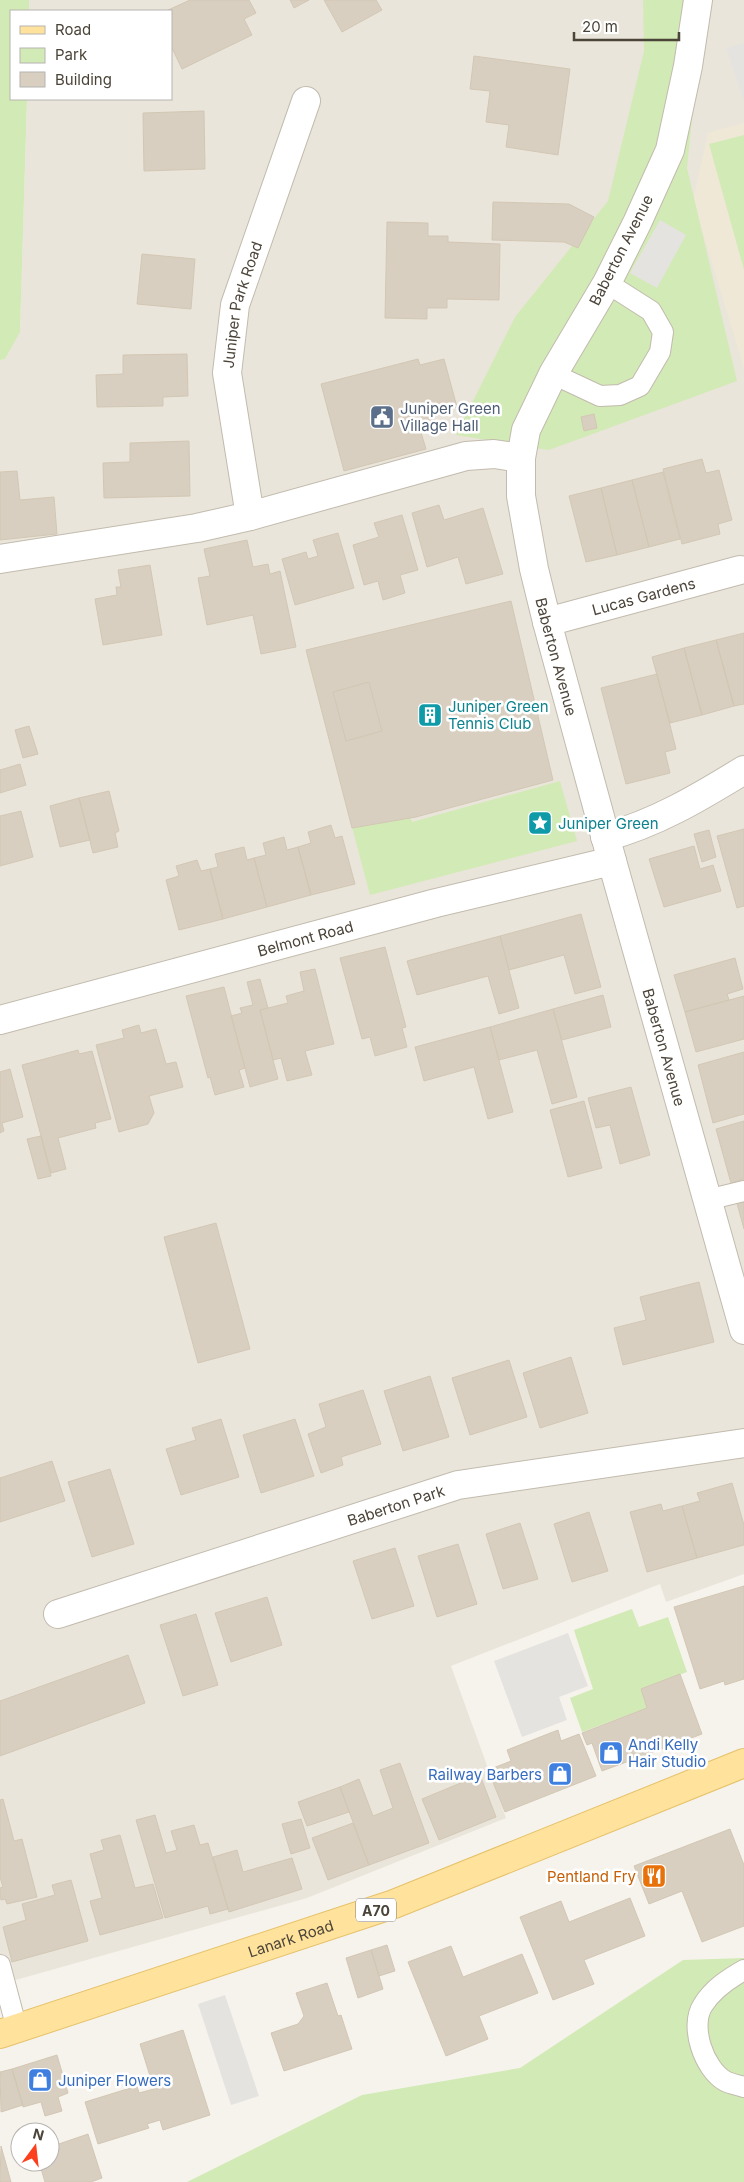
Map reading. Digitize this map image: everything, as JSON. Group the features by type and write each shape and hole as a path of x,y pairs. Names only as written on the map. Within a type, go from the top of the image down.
{"main road":[{"name":"Lanark Road","path":"9,2032 394,1904 744,1763"}],"street":[{"name":"Baberton Avenue","path":"698,0 688,66 670,150 607,283 553,374 526,430 521,458 522,496 534,569 547,622 608,849 744,1330"},
{"name":"Juniper Park Road","path":"250,516 227,373 235,305 306,101"},
{"path":"0,559 197,528 250,516 466,456 494,454 521,458"},
{"name":"Lucas Gardens","path":"547,622 740,570"},
{"name":"Belmont Road","path":"0,1020 436,903 608,849 634,829 668,813 744,770"},
{"name":"Baberton Park","path":"58,1614 458,1485 744,1443"}],"lane":[{"path":"553,374 600,396 620,395 640,386 660,352 663,332 651,312 607,283"},
{"path":"707,1200 744,1191"},
{"path":"0,1965 9,2032"},
{"path":"744,1970 722,1983 701,2006 696,2033 709,2064 724,2080 744,2087"}],"shaded area":[{"path":"29,0 744,0 744,1574 666,1602 660,1584 451,1666 506,1818 307,1898 5,1983 0,1965 0,360 5,359 20,331 27,100 172,100 172,10 29,10"},
{"path":"744,43 744,102 726,48"},
{"path":"744,123 744,368 693,201 708,133"},
{"path":"660,220 686,235 657,288 630,273"},
{"path":"568,1633 588,1686 559,1697 567,1720 522,1737 494,1661"},
{"path":"225,1995 259,2096 231,2105 198,2004"}],"green space":[{"path":"0,0 29,0 29,10 10,10 10,100 27,100 20,332 5,359 0,360"},
{"path":"643,0 704,0 687,168 737,381 549,450 456,435 515,317 608,201 644,51"},
{"path":"744,135 744,270 709,144"},
{"path":"360,641 412,822 560,781 577,841 370,895 307,656"},
{"path":"632,1609 639,1627 668,1617 687,1672 641,1689 647,1708 582,1732 570,1698 593,1689 574,1630"},
{"path":"744,1958 744,2182 187,2182 362,2095 520,2068 683,1960"}],"building":[{"path":"190,0 249,0 256,13 244,19 252,35 182,69 172,48 172,10 168,10"},
{"path":"290,0 309,0 294,8"},
{"path":"324,0 376,0 382,10 342,32"},
{"path":"474,56 570,69 558,155 506,147 509,125 486,122 490,91 470,89"},
{"path":"204,111 205,169 144,171 143,113"},
{"path":"493,202 569,204 594,217 578,248 564,242 492,240"},
{"path":"387,222 428,223 428,236 448,236 448,242 500,244 499,300 447,299 447,308 427,308 427,319 385,318"},
{"path":"142,254 195,259 191,309 137,304"},
{"path":"187,354 188,396 163,397 163,406 97,407 96,375 123,374 123,355"},
{"name":"Juniper Green Village Hall","path":"418,359 420,365 444,359 457,407 432,413 435,422 419,426 426,449 344,471 321,384"},
{"path":"594,414 597,428 584,431 581,417"},
{"path":"189,441 190,496 104,498 103,463 130,462 130,443"},
{"path":"702,459 706,473 719,470 732,520 718,524 720,534 682,544 663,469"},
{"path":"17,471 20,500 54,497 57,534 0,540 0,472"},
{"path":"663,472 680,539 649,547 632,480"},
{"path":"632,480 649,547 617,555 601,488"},
{"path":"601,488 617,555 586,562 569,496"},
{"path":"439,505 444,520 483,508 503,574 466,584 458,557 427,567 412,513"},
{"path":"402,515 418,570 400,575 405,593 383,600 378,581 364,585 353,545 379,537 374,523"},
{"path":"338,533 354,588 295,605 282,559 306,552 308,559 318,556 313,540"},
{"path":"247,540 253,567 268,564 270,574 280,571 296,647 261,654 253,615 207,625 198,578 210,576 204,549"},
{"path":"150,565 162,635 103,645 95,599 117,595 116,587 121,587 118,570"},
{"name":"Juniper Green Tennis Club","path":"511,601 553,780 416,817 352,828 306,650"},
{"path":"744,633 744,704 734,706 716,640"},
{"path":"716,640 734,706 702,715 684,648"},
{"path":"684,648 702,715 670,723 652,657"},
{"path":"657,674 676,749 665,752 670,773 626,784 601,688"},
{"path":"369,682 382,731 346,741 333,692"},
{"path":"29,726 38,754 23,758 15,730"},
{"path":"20,764 26,785 0,793 0,770"},
{"path":"109,791 119,831 115,833 118,847 93,853 79,798"},
{"path":"79,798 90,840 60,847 50,806"},
{"path":"21,811 33,857 0,866 0,816"},
{"path":"331,825 335,838 342,836 355,884 311,895 298,847 311,843 308,832"},
{"path":"744,829 744,906 737,908 717,836"},
{"path":"709,830 716,857 702,862 694,834"},
{"path":"284,837 287,850 298,847 311,895 267,907 254,858 266,855 263,843"},
{"path":"694,846 700,869 713,865 721,891 664,907 649,859"},
{"path":"244,847 247,860 254,858 267,907 223,919 210,869 218,867 215,854"},
{"path":"197,860 201,871 210,869 223,919 179,930 166,880 179,876 176,866"},
{"path":"581,914 601,987 575,994 564,955 509,970 500,936"},
{"path":"500,936 519,1008 499,1014 488,976 417,995 407,961"},
{"path":"385,947 406,1027 402,1028 407,1047 375,1056 370,1037 362,1039 340,958"},
{"path":"735,958 743,989 727,994 729,1000 685,1012 674,975"},
{"path":"315,969 334,1044 305,1051 312,1075 287,1081 281,1058 273,1060 260,1010 288,1003 286,996 304,991 300,972"},
{"path":"260,979 268,1008 260,1010 278,1079 250,1087 231,1016 242,1013 240,1008 253,1005 247,982"},
{"path":"224,987 245,1068 239,1070 244,1087 215,1095 210,1077 208,1078 186,996"},
{"path":"603,995 611,1027 562,1040 553,1009"},
{"path":"744,996 744,1039 696,1052 685,1012"},
{"path":"553,1009 577,1097 552,1104 537,1050 499,1060 490,1027"},
{"path":"139,1025 141,1033 156,1029 166,1064 176,1062 183,1087 149,1096 154,1113 148,1124 119,1132 96,1045 124,1038 122,1030"},
{"path":"490,1027 513,1112 488,1119 474,1067 424,1081 415,1047"},
{"path":"78,1050 79,1054 92,1051 111,1119 95,1123 96,1128 58,1138 66,1169 51,1173 22,1065"},
{"path":"744,1052 744,1114 713,1123 698,1065"},
{"path":"10,1069 23,1117 2,1123 4,1131 0,1133 0,1072"},
{"path":"631,1087 650,1155 620,1164 610,1125 596,1128 588,1098"},
{"path":"584,1101 602,1168 568,1177 550,1110"},
{"path":"744,1121 744,1179 731,1183 716,1129"},
{"path":"41,1136 51,1176 38,1179 27,1139"},
{"path":"744,1198 744,1229 736,1200"},
{"path":"216,1223 250,1349 198,1363 164,1237"},
{"path":"699,1282 714,1342 623,1365 614,1328 646,1320 640,1297"},
{"path":"571,1357 588,1413 540,1428 523,1373"},
{"path":"509,1360 527,1417 470,1435 452,1378"},
{"path":"430,1376 449,1437 403,1451 384,1391"},
{"path":"363,1390 381,1444 341,1457 343,1465 321,1473 308,1434 326,1427 319,1404"},
{"path":"221,1419 239,1477 181,1495 166,1449 196,1440 192,1428"},
{"path":"295,1419 314,1476 261,1493 243,1435"},
{"path":"52,1461 65,1501 0,1522 0,1478"},
{"path":"110,1469 134,1544 92,1557 68,1482"},
{"path":"732,1483 744,1525 744,1545 697,1558 682,1506 700,1501 697,1493"},
{"path":"661,1504 663,1511 682,1506 697,1558 647,1572 630,1512"},
{"path":"589,1512 608,1571 572,1582 554,1524"},
{"path":"520,1523 538,1579 503,1589 486,1534"},
{"path":"458,1544 477,1604 437,1617 418,1556"},
{"path":"395,1548 414,1606 372,1619 353,1561"},
{"path":"744,1586 744,1679 725,1685 724,1681 700,1689 674,1607"},
{"path":"267,1597 282,1645 231,1662 215,1613"},
{"path":"196,1614 218,1685 183,1696 160,1625"},
{"path":"128,1655 145,1703 0,1756 0,1701"},
{"path":"680,1674 702,1734 602,1771 592,1743 587,1745 582,1733 647,1708 641,1689"},
{"path":"558,1730 561,1741 579,1734 596,1776 505,1812 488,1770 511,1761 507,1750"},
{"path":"400,1763 429,1843 369,1865 340,1787 359,1779 373,1816 393,1808 380,1770"},
{"path":"480,1775 496,1817 439,1840 422,1799"},
{"path":"340,1787 349,1812 307,1826 298,1802"},
{"path":"3,1799 14,1841 22,1839 37,1897 7,1904 5,1899 1,1900 0,1898 0,1888 3,1887 0,1877 0,1800"},
{"path":"155,1815 166,1853 177,1850 171,1831 194,1825 200,1845 208,1843 228,1909 210,1914 208,1906 165,1918 136,1820"},
{"path":"301,1819 310,1848 291,1854 282,1824"},
{"path":"353,1823 369,1865 328,1880 312,1838"},
{"path":"730,1829 744,1865 744,1926 702,1942 682,1891 649,1904 634,1866"},
{"path":"120,1835 135,1888 153,1884 163,1918 100,1935 90,1901 102,1898 90,1854 104,1850 101,1840"},
{"path":"237,1850 243,1872 292,1858 302,1889 229,1912 213,1857"},
{"path":"71,1880 88,1941 12,1962 3,1927 26,1920 22,1904 55,1895 52,1885"},
{"path":"630,1898 645,1936 584,1960 594,1984 553,2000 520,1917 561,1901 569,1922"},
{"path":"387,1945 395,1971 379,1976 371,1950"},
{"path":"451,1946 463,1977 522,1954 538,1993 479,2016 488,2039 446,2056 408,1962"},
{"path":"371,1950 383,1989 358,1998 346,1958"},
{"path":"327,1983 338,2016 341,2015 352,2049 284,2071 271,2033 298,2024 304,2016 296,1993"},
{"path":"183,2030 210,2115 163,2130 160,2120 147,2124 149,2128 98,2144 85,2102 137,2086 139,2093 154,2089 140,2044"},
{"path":"57,2055 68,2093 58,2097 62,2111 45,2116 41,2102 23,2107 12,2069"},
{"path":"12,2069 23,2105 1,2112 0,2072"},
{"path":"88,2134 102,2178 91,2182 45,2182 42,2172 60,2172 60,2144"},
{"path":"1,2146 11,2182 0,2182"}],"place":[{"name":"Juniper Green Village Hall","path":"382,417"},
{"name":"Juniper Green Tennis Club","path":"430,715"},
{"name":"Juniper Green","path":"540,823"},
{"name":"Andi Kelly Hair Studio","path":"611,1753"},
{"name":"Railway Barbers","path":"560,1774"},
{"name":"Pentland Fry","path":"654,1876"},
{"name":"Juniper Flowers","path":"40,2080"}]}
